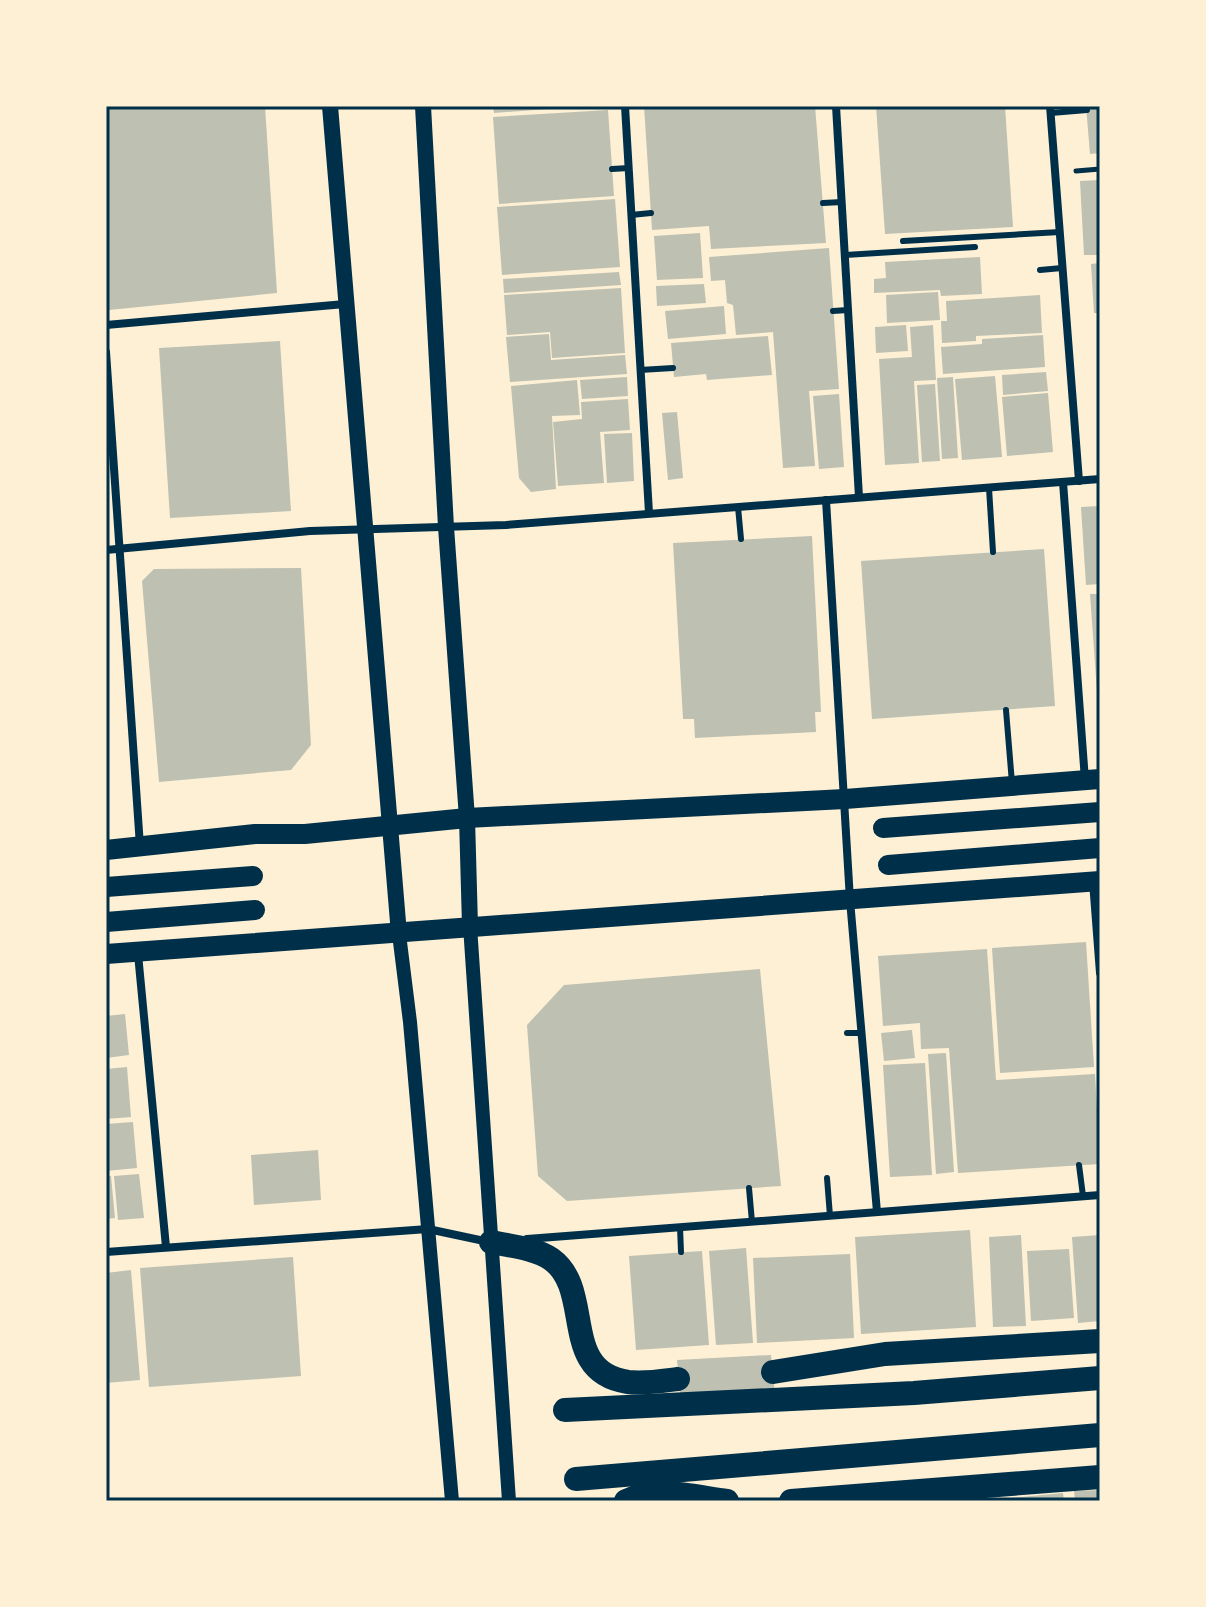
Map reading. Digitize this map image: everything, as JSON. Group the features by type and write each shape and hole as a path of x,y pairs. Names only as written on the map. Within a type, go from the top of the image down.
{"highway":[{"path":"491,1242 533,1251 548,1257 560,1267 570,1281 583,1346 601,1370 629,1382 678,1379"},
{"path":"773,1372 885,1354 1100,1341"},
{"path":"565,1410 914,1393 1100,1378"},
{"path":"576,1479 1100,1435"},
{"path":"791,1501 1100,1477"},
{"path":"626,1501 659,1493 727,1501"}],"main road":[{"path":"330,106 399,934"},
{"path":"423,106 446,527 467,818 470,926"},
{"path":"106,850 255,834 305,834 467,818 845,799 1093,780"},
{"path":"883,828 1100,812"},
{"path":"888,865 1100,848"},
{"path":"106,887 253,876"},
{"path":"106,954 1096,882"},
{"path":"106,922 255,910"}],"street":[{"path":"625,106 649,513"},
{"path":"836,106 859,497"},
{"path":"1050,110 1079,481"},
{"path":"106,325 345,304"},
{"path":"106,352 140,847"},
{"path":"106,550 310,531 506,525 1100,479"},
{"path":"1063,482 1093,780"},
{"path":"826,500 850,900 877,1212"},
{"path":"1096,882 1100,973"},
{"path":"470,926 509,1501"},
{"path":"399,934 410,1022 452,1501"},
{"path":"138,951 166,1247"},
{"path":"106,1252 428,1229 491,1242 1100,1195"}],"lane":[{"path":"1050,110 1087,110"},
{"path":"612,169 629,168"},
{"path":"823,203 842,202"},
{"path":"631,215 651,213"},
{"path":"903,241 1060,232"},
{"path":"845,255 975,247"},
{"path":"1040,270 1062,268"},
{"path":"833,311 848,310"},
{"path":"640,370 673,368"},
{"path":"989,488 993,552"},
{"path":"738,507 741,539"},
{"path":"1006,710 1012,787"},
{"path":"847,1033 862,1033"},
{"path":"1079,1165 1083,1196"},
{"path":"827,1178 830,1216"},
{"path":"749,1188 752,1222"},
{"path":"680,1227 681,1252"}],"building":[{"path":"106,106 265,106 277,293 109,310 106,272"},
{"path":"493,106 562,106 562,108 494,113"},
{"path":"644,106 815,106 826,243 711,249 709,226 652,230"},
{"path":"876,106 1005,106 1013,227 885,234"},
{"path":"1086,106 1100,106 1100,153 1090,154"},
{"path":"608,110 614,196 499,204 493,117"},
{"path":"1100,180 1100,255 1084,255 1080,181"},
{"path":"615,199 620,267 502,275 497,207"},
{"path":"700,233 703,278 657,280 654,236"},
{"path":"829,248 839,389 809,391 815,466 783,468 773,332 736,335 733,305 727,303 725,280 711,281 709,257"},
{"path":"980,257 982,294 941,296 940,290 874,293 874,279 886,278 885,262"},
{"path":"1100,263 1100,313 1094,313 1091,264"},
{"path":"619,272 621,285 504,293 503,279"},
{"path":"704,284 706,303 657,306 656,286"},
{"path":"621,288 625,353 552,358 550,332 507,335 504,295"},
{"path":"938,292 940,320 887,323 886,295"},
{"path":"1040,295 1042,333 976,336 976,341 942,343 941,321 947,321 946,301"},
{"path":"724,306 726,334 668,339 665,311"},
{"path":"906,325 908,351 876,353 875,327"},
{"path":"933,325 936,380 914,381 919,463 885,465 879,359 912,357 910,327"},
{"path":"549,334 551,360 625,355 627,374 510,382 506,337"},
{"path":"1043,335 1045,367 943,374 941,347 982,344 982,339"},
{"path":"768,336 772,375 707,380 706,374 674,377 671,343"},
{"path":"280,341 291,511 170,518 159,348"},
{"path":"1046,372 1048,391 1003,395 1002,375"},
{"path":"995,376 1002,457 962,460 955,379"},
{"path":"627,377 628,396 582,399 580,380"},
{"path":"953,377 958,458 942,459 937,378"},
{"path":"577,380 580,415 552,416 556,489 531,492 519,478 511,386"},
{"path":"935,384 940,461 922,462 917,385"},
{"path":"1048,393 1053,452 1007,456 1002,397"},
{"path":"839,394 844,467 819,469 813,396"},
{"path":"628,399 630,430 600,432 604,483 558,486 553,422 582,419 581,402"},
{"path":"677,412 683,478 668,480 662,413"},
{"path":"632,433 634,481 607,483 604,434"},
{"path":"1100,506 1100,584 1086,585 1081,507"},
{"path":"812,536 821,712 815,712 816,732 695,738 694,719 683,719 673,543"},
{"path":"1044,549 1055,706 872,719 861,561"},
{"path":"301,568 311,745 291,770 159,782 142,581 154,569"},
{"path":"1090,594 1100,594 1100,706 1098,706"},
{"path":"1086,942 1094,1067 1000,1073 992,948"},
{"path":"987,949 996,1080 1095,1074 1100,1164 958,1173 949,1048 921,1049 920,1023 883,1026 878,956"},
{"path":"760,969 781,1186 567,1201 538,1176 527,1025 564,985"},
{"path":"125,1014 129,1055 106,1058 106,1016"},
{"path":"912,1030 915,1058 884,1061 881,1033"},
{"path":"946,1053 954,1172 936,1174 928,1054"},
{"path":"925,1063 932,1175 890,1177 883,1065"},
{"path":"127,1067 131,1117 106,1119 106,1069"},
{"path":"133,1122 137,1168 106,1171 106,1124"},
{"path":"318,1150 321,1200 254,1205 251,1155"},
{"path":"139,1174 144,1218 118,1220 114,1176"},
{"path":"106,1176 111,1176 115,1218 106,1219"},
{"path":"970,1230 976,1327 861,1334 855,1237"},
{"path":"1021,1235 1026,1326 993,1327 989,1237"},
{"path":"1100,1235 1100,1321 1078,1323 1072,1237"},
{"path":"746,1248 753,1343 716,1345 709,1251"},
{"path":"1069,1249 1074,1318 1031,1321 1027,1251"},
{"path":"702,1251 709,1345 636,1350 629,1256"},
{"path":"850,1254 854,1338 757,1343 753,1258"},
{"path":"293,1257 301,1376 149,1387 140,1268"},
{"path":"131,1270 140,1380 106,1383 106,1273"},
{"path":"771,1355 775,1394 681,1405 677,1360"},
{"path":"1100,1490 1100,1501 1075,1501 1074,1491"},
{"path":"1063,1493 1064,1501 1001,1501 1001,1499"}]}
